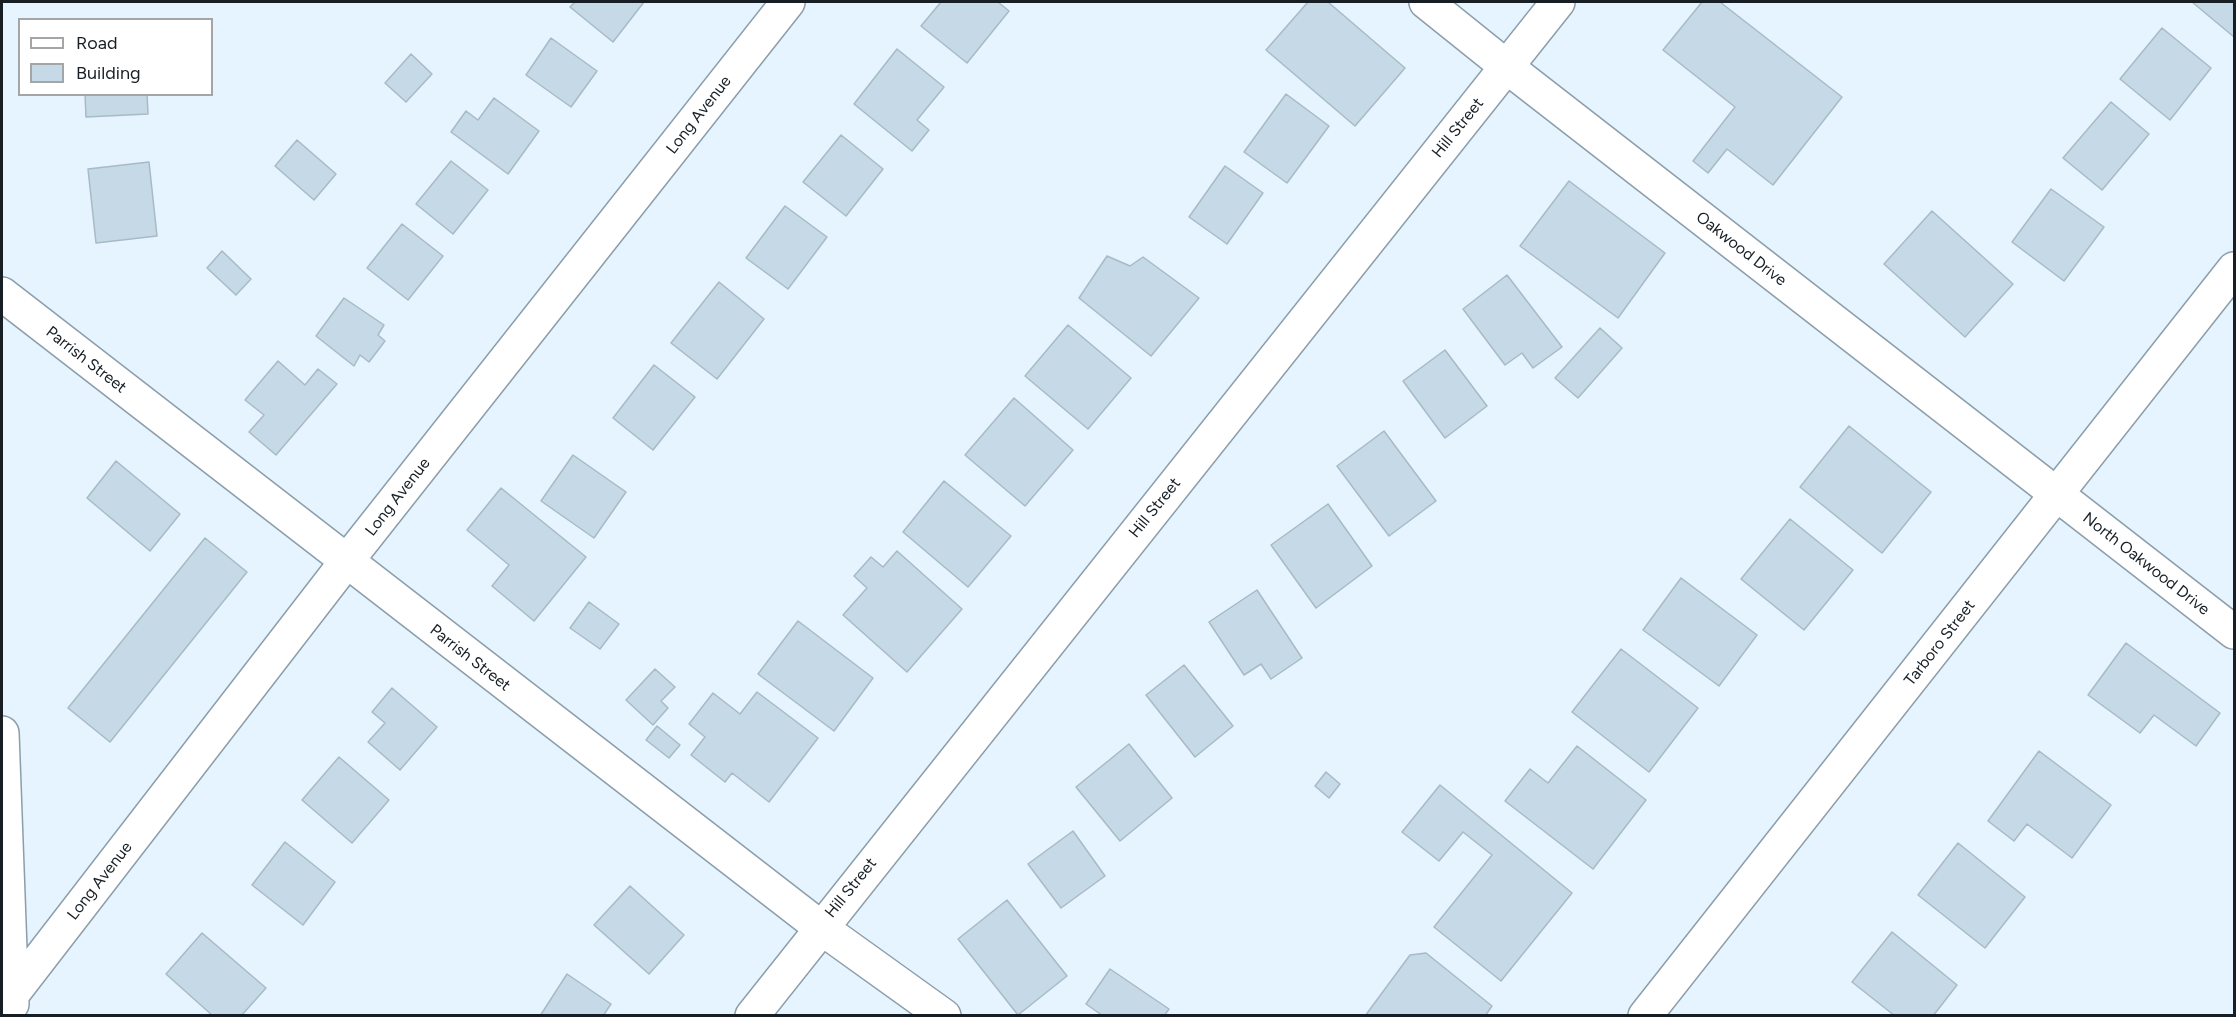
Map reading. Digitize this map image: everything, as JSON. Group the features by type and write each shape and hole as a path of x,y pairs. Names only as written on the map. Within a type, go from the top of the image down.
{"street":[{"name":"Long Avenue","path":"12,1006 346,562 788,2"},
{"name":"Oakwood Drive","path":"1426,2 2057,495"},
{"name":"Hill Street","path":"752,1016 820,927 1558,2"},
{"name":"Tarboro Street","path":"1645,1016 2235,269"},
{"name":"Parrish Street","path":"2,294 820,927 944,1016"},
{"name":"North Oakwood Drive","path":"2057,495 2235,632"},
{"path":"2,733 12,1006"}],"building":[{"path":"575,2 644,2 613,42 570,7"},
{"path":"941,2 998,2 1009,11 967,63 921,26"},
{"path":"1308,2 1328,2 1405,68 1355,126 1266,50"},
{"path":"1702,2 1720,2 1842,97 1773,185 1727,149 1708,173 1693,161 1735,107 1663,50"},
{"path":"2192,2 2234,2 2234,37"},
{"path":"2162,28 2211,68 2170,120 2120,79"},
{"path":"551,38 597,71 571,107 526,75"},
{"path":"897,49 944,87 917,120 929,130 912,151 854,104"},
{"path":"411,54 432,74 406,102 385,83"},
{"path":"1286,94 1329,126 1287,183 1244,152"},
{"path":"85,96 147,96 148,114 86,117"},
{"path":"494,98 539,131 508,174 451,132 466,111 478,120"},
{"path":"2111,102 2149,134 2102,190 2063,158"},
{"path":"841,135 883,169 846,216 803,182"},
{"path":"297,140 336,174 314,200 275,166"},
{"path":"451,161 488,190 453,234 416,204"},
{"path":"149,162 157,236 96,243 88,169"},
{"path":"1225,166 1263,193 1227,244 1189,217"},
{"path":"1569,181 1665,253 1618,318 1520,246"},
{"path":"2051,189 2104,227 2064,281 2012,242"},
{"path":"785,206 827,237 788,289 746,258"},
{"path":"1932,211 2013,284 1965,337 1884,264"},
{"path":"402,224 443,256 408,300 367,268"},
{"path":"222,251 251,279 236,295 207,268"},
{"path":"1107,256 1130,266 1143,257 1199,298 1151,356 1079,298"},
{"path":"1507,275 1562,347 1533,368 1522,353 1505,365 1463,309"},
{"path":"719,282 764,319 717,379 671,343"},
{"path":"344,298 384,325 378,335 385,341 369,362 360,355 354,366 316,336"},
{"path":"1068,325 1131,378 1088,429 1025,376"},
{"path":"1600,328 1622,348 1578,398 1555,378"},
{"path":"1445,350 1487,406 1445,438 1403,381"},
{"path":"278,361 305,385 318,369 337,384 276,455 249,432 264,415 245,400"},
{"path":"654,365 695,397 653,450 613,418"},
{"path":"1014,398 1073,450 1025,506 965,455"},
{"path":"1849,426 1931,492 1882,553 1800,487"},
{"path":"1384,431 1436,501 1389,536 1337,466"},
{"path":"573,455 626,492 594,538 541,501"},
{"path":"116,461 180,514 150,551 87,498"},
{"path":"944,481 1011,536 968,587 903,532"},
{"path":"501,488 586,557 534,621 492,586 509,565 467,530"},
{"path":"1328,504 1372,566 1316,608 1271,545"},
{"path":"1790,519 1853,570 1804,630 1741,579"},
{"path":"205,538 247,572 110,742 68,708"},
{"path":"897,551 962,609 907,672 843,615 867,588 854,576 871,557 883,567"},
{"path":"1681,578 1757,635 1719,686 1643,630"},
{"path":"1257,590 1302,658 1271,679 1261,664 1244,675 1209,622"},
{"path":"589,602 619,624 600,649 570,628"},
{"path":"798,621 873,678 834,731 758,674"},
{"path":"2126,643 2220,713 2196,746 2154,715 2140,733 2088,695"},
{"path":"1621,649 1698,708 1649,772 1572,712"},
{"path":"1184,665 1233,726 1195,757 1146,695"},
{"path":"655,669 675,687 661,701 668,708 653,725 626,700"},
{"path":"392,688 437,727 400,770 368,742 385,723 372,712"},
{"path":"757,692 818,738 769,802 732,773 725,782 691,755 705,737 689,724 713,693 740,714"},
{"path":"657,726 680,745 669,758 646,740"},
{"path":"1129,744 1172,798 1120,841 1076,787"},
{"path":"1577,746 1646,800 1593,869 1505,801 1530,769 1548,783"},
{"path":"2039,751 2111,805 2072,858 2027,824 2014,841 1988,821"},
{"path":"339,757 389,800 352,843 302,800"},
{"path":"1326,772 1340,784 1329,798 1315,786"},
{"path":"1440,785 1572,893 1501,981 1434,927 1492,855 1463,832 1439,861 1402,832"},
{"path":"1073,831 1105,876 1061,908 1028,864"},
{"path":"285,842 335,882 303,925 252,885"},
{"path":"1958,843 2025,897 1985,948 1918,895"},
{"path":"630,886 684,935 649,974 594,925"},
{"path":"1007,900 1067,976 1018,1015 958,939"},
{"path":"1892,932 1957,985 1933,1016 1895,1016 1852,982"},
{"path":"202,933 266,988 241,1016 213,1016 166,974"},
{"path":"1426,953 1492,1006 1485,1016 1365,1016 1410,955"},
{"path":"1110,969 1169,1009 1164,1016 1103,1016 1086,1004"},
{"path":"567,974 611,1004 603,1016 540,1016"}]}
